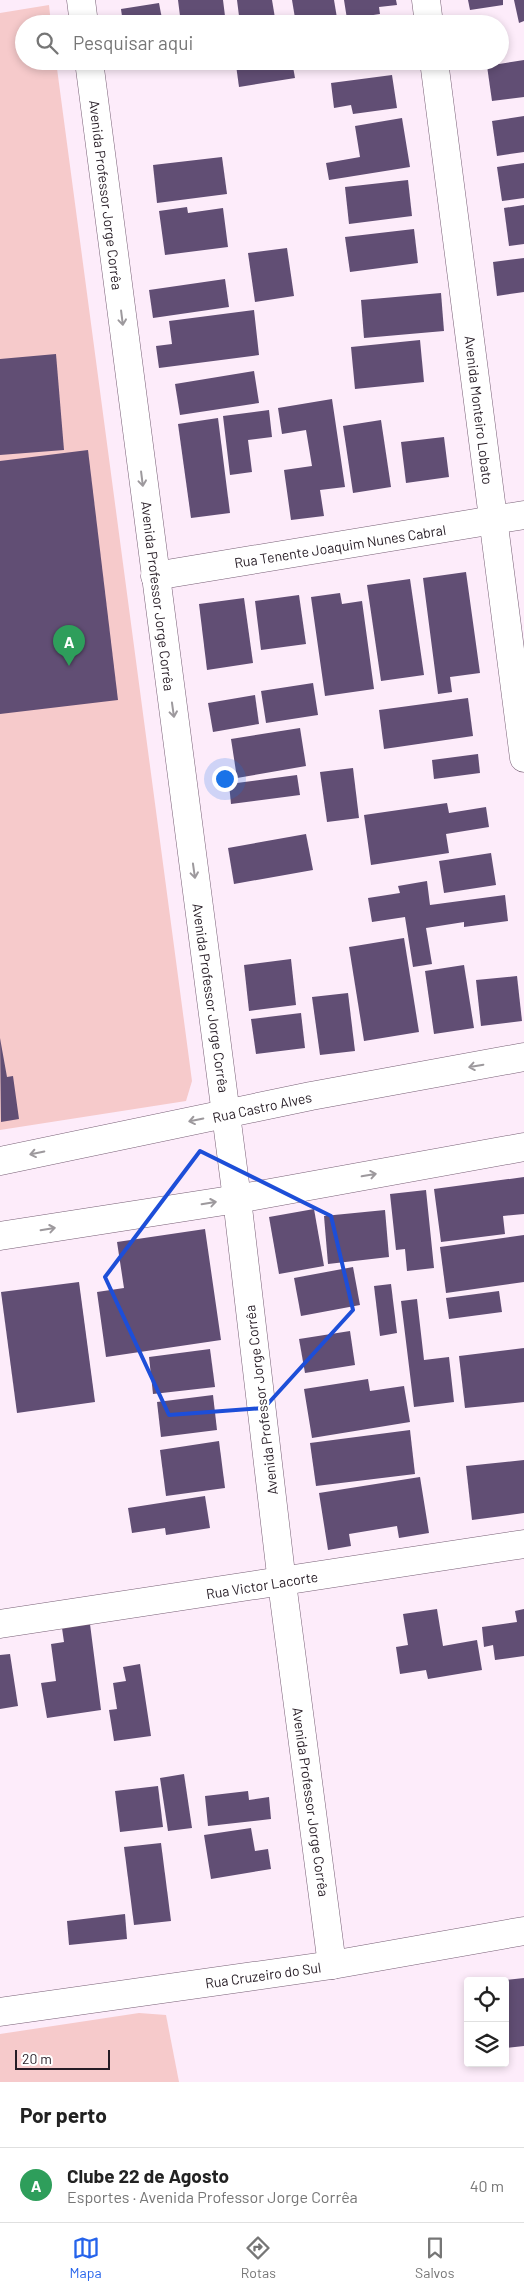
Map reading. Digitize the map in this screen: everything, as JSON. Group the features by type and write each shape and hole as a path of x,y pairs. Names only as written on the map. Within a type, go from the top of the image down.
{"street":[{"path":"81,0 83,15"},
{"path":"426,0 428,15"},
{"name":"Avenida Professor Jorge Corrêa","path":"90,70 237,1199 282,1583 332,1965"},
{"name":"Avenida Monteiro Lobato","path":"435,70 524,758"},
{"name":"Rua Tenente Joaquim Nunes Cabral","path":"155,576 524,514"},
{"name":"Rua Castro Alves","path":"0,1161 311,1096 524,1057"},
{"path":"0,1236 237,1199 524,1147"},
{"name":"Rua Victor Lacorte","path":"0,1624 282,1583 524,1544"},
{"name":"Rua Cruzeiro do Sul","path":"0,2012 332,1965 524,1931"}],"highlighted area":[{"path":"200,1151 331,1216 353,1310 264,1408 169,1415 105,1277"}],"shaded area":[{"path":"49,5 50,15 15,15 15,70 57,70 192,1081 186,1101 0,1130 0,13"},
{"path":"139,2013 166,2015 179,2082 0,2082 0,2034"}],"building":[{"path":"178,0 223,0 225,15 180,15"},
{"path":"237,0 272,0 274,15 239,15"},
{"path":"292,0 334,0 336,15 294,15"},
{"path":"344,0 396,0 397,5 379,7 380,14 346,15"},
{"path":"468,0 503,0 503,5 470,10"},
{"path":"514,0 524,0 524,21 519,23"},
{"path":"159,3 161,15 122,15 121,9"},
{"path":"524,60 524,97 492,101 488,70 509,70 509,62"},
{"path":"237,70 294,70 295,78 239,87"},
{"path":"392,75 397,108 353,114 351,105 334,108 331,83"},
{"path":"524,116 524,152 497,156 492,121"},
{"path":"402,118 410,167 329,180 326,163 360,157 355,126"},
{"path":"222,157 227,194 157,203 153,165"},
{"path":"524,163 524,198 502,201 497,167"},
{"path":"408,180 412,216 349,224 345,187"},
{"path":"524,205 524,244 509,246 504,208"},
{"path":"187,207 188,213 223,208 228,247 165,255 159,211"},
{"path":"414,229 418,263 350,272 345,237"},
{"path":"287,248 294,296 255,302 248,253"},
{"path":"524,258 524,292 497,296 493,262"},
{"path":"225,279 229,307 153,318 149,290"},
{"path":"441,293 444,331 364,338 361,300"},
{"path":"254,310 259,355 159,368 156,346 172,344 169,321"},
{"path":"420,340 424,382 355,389 351,347"},
{"path":"56,354 64,450 0,455 0,359"},
{"path":"254,371 259,403 180,415 175,384"},
{"path":"332,399 345,487 320,490 324,516 291,520 284,470 312,466 306,430 282,434 278,408"},
{"path":"269,410 272,437 248,440 252,472 230,475 223,416"},
{"path":"218,418 230,513 191,518 178,424"},
{"path":"381,420 391,487 353,493 343,426"},
{"path":"444,437 449,477 406,483 401,442"},
{"path":"88,450 118,700 0,714 0,461"},
{"path":"466,572 480,673 450,677 452,692 438,694 423,578"},
{"path":"410,579 424,675 381,681 367,585"},
{"path":"340,593 342,604 362,601 374,689 325,696 311,597"},
{"path":"299,595 306,644 261,650 255,601"},
{"path":"244,598 253,663 207,670 199,604"},
{"path":"313,683 318,715 266,723 261,691"},
{"path":"255,695 259,724 213,732 208,703"},
{"path":"468,698 473,736 384,749 379,710"},
{"path":"300,728 306,766 237,778 231,739"},
{"path":"478,754 480,773 434,779 432,760"},
{"path":"353,768 359,818 327,822 320,772"},
{"path":"297,775 300,795 231,804 229,784"},
{"path":"447,803 449,813 486,807 489,827 446,834 449,853 371,865 364,815"},
{"path":"306,834 313,870 234,884 228,848"},
{"path":"491,853 496,885 444,893 439,861"},
{"path":"427,881 430,905 505,895 508,921 464,927 464,922 426,928 432,964 413,967 405,917 372,922 368,898 400,893 398,886"},
{"path":"404,938 419,1032 364,1041 349,947"},
{"path":"291,959 296,1005 249,1011 244,965"},
{"path":"464,965 474,1028 434,1034 425,971"},
{"path":"517,976 522,1021 481,1026 476,980"},
{"path":"348,993 355,1051 320,1055 312,997"},
{"path":"301,1013 305,1048 256,1054 251,1019"},
{"path":"0,1038 7,1077 13,1076 19,1119 1,1122"},
{"path":"524,1177 524,1214 503,1216 505,1234 441,1242 434,1189"},
{"path":"426,1190 434,1268 407,1271 405,1249 396,1250 390,1194"},
{"path":"314,1209 324,1266 279,1274 269,1217"},
{"path":"385,1210 389,1257 328,1264 324,1216"},
{"path":"205,1229 221,1340 106,1357 97,1292 124,1288 117,1242"},
{"path":"524,1235 524,1282 446,1293 440,1247"},
{"path":"353,1267 360,1305 301,1316 294,1278"},
{"path":"79,1282 95,1402 17,1413 1,1292"},
{"path":"391,1284 397,1333 380,1336 374,1286"},
{"path":"499,1291 502,1312 449,1319 446,1298"},
{"path":"417,1299 424,1360 449,1357 454,1402 414,1407 401,1301"},
{"path":"350,1331 355,1365 305,1373 299,1339"},
{"path":"524,1348 524,1402 465,1408 459,1356"},
{"path":"210,1349 215,1387 153,1394 149,1357"},
{"path":"368,1379 370,1391 404,1386 410,1422 312,1438 304,1389"},
{"path":"213,1395 217,1430 161,1437 157,1402"},
{"path":"410,1430 415,1474 316,1486 310,1443"},
{"path":"219,1441 225,1488 166,1496 160,1450"},
{"path":"524,1460 524,1513 472,1520 466,1466"},
{"path":"420,1477 429,1533 399,1538 397,1526 349,1534 351,1546 328,1550 319,1493"},
{"path":"205,1496 210,1528 166,1535 165,1528 132,1533 128,1508"},
{"path":"437,1609 443,1646 477,1640 482,1670 428,1679 426,1670 400,1674 396,1647 408,1645 403,1614"},
{"path":"524,1609 524,1656 495,1660 493,1645 484,1647 482,1627 517,1622 515,1611"},
{"path":"90,1624 101,1710 47,1718 41,1683 56,1681 51,1644 64,1642 62,1628"},
{"path":"10,1654 18,1706 0,1709 0,1655"},
{"path":"140,1664 151,1736 114,1741 109,1710 117,1709 113,1683 126,1681 123,1667"},
{"path":"184,1774 192,1828 168,1831 160,1778"},
{"path":"158,1786 163,1827 120,1832 115,1791"},
{"path":"248,1791 249,1800 269,1797 271,1819 208,1826 205,1796"},
{"path":"251,1828 255,1851 268,1849 271,1869 211,1879 204,1835"},
{"path":"161,1843 171,1921 134,1925 124,1847"},
{"path":"125,1914 127,1939 69,1945 67,1921"},
{"path":"524,1978 524,2046 509,2048 509,1980"}],"place":[{"name":"Clube 22 de Agosto","path":"69,666"}]}
